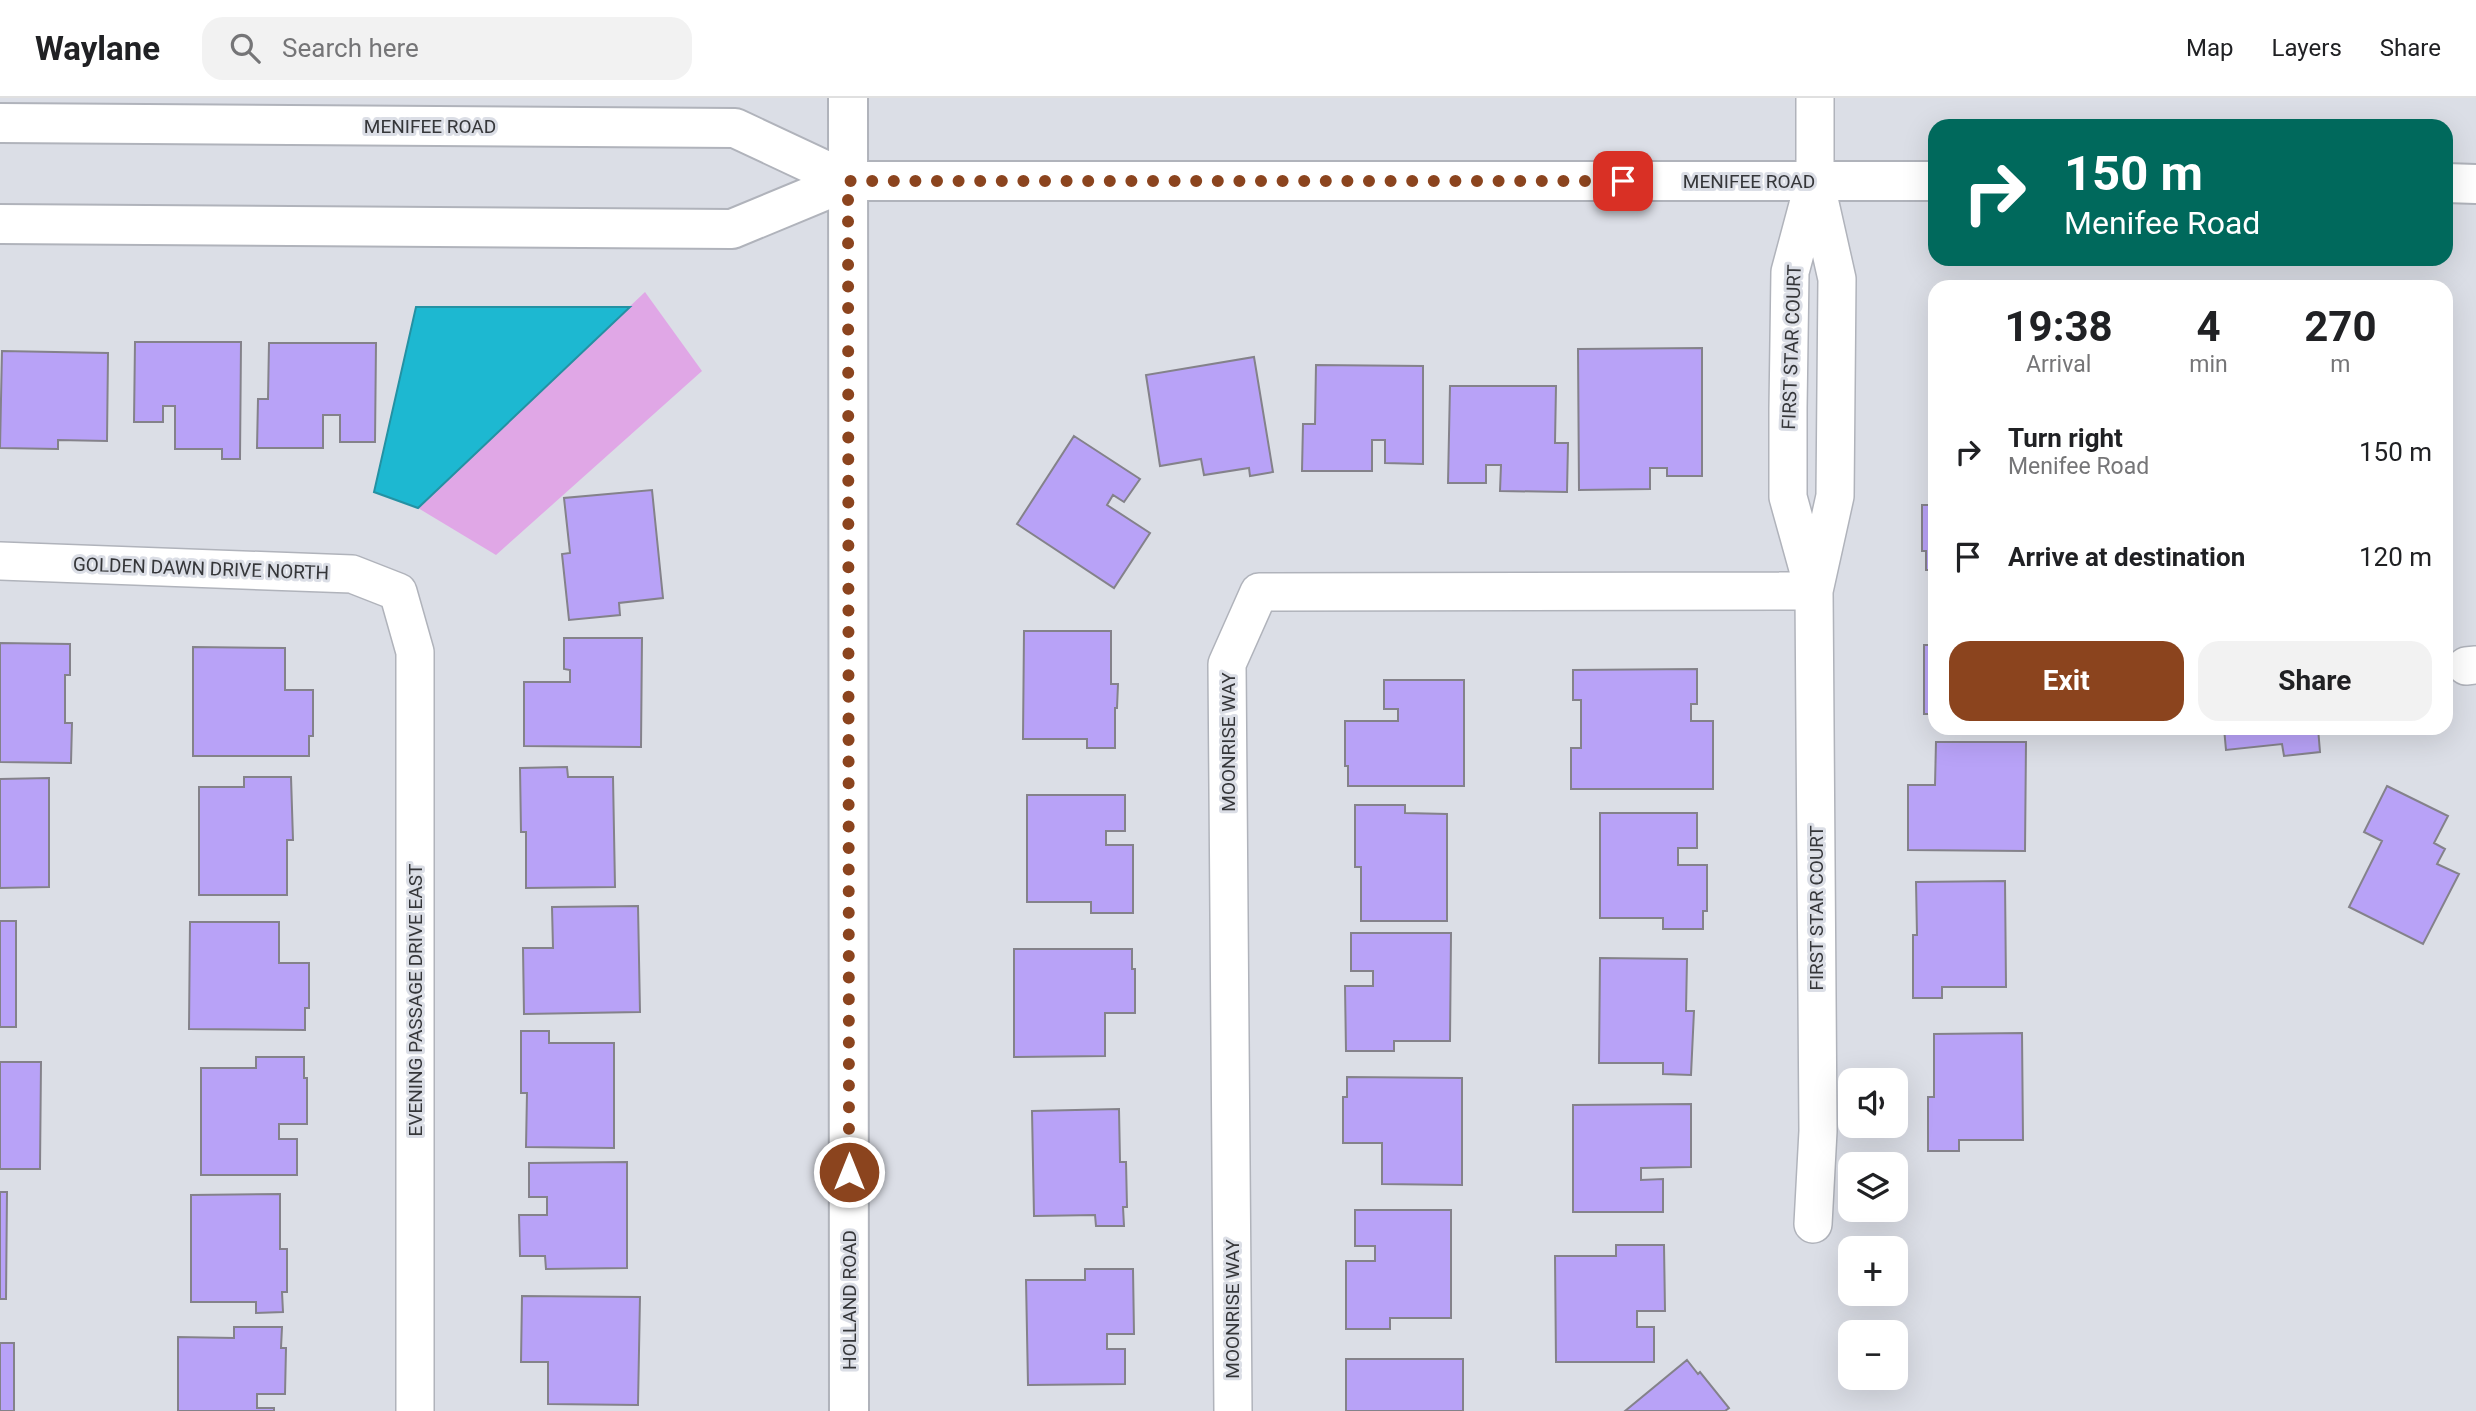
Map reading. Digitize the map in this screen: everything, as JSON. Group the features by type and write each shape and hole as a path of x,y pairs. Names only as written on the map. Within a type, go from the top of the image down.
{"main road":[{"name":"HOLLAND ROAD","path":"848,98 849,1411"},
{"name":"MENIFEE ROAD","path":"0,123 735,128 848,181"},
{"name":"MENIFEE ROAD","path":"0,224 732,229 848,181 1928,181"},
{"path":"2453,183 2476,184"}],"street":[{"path":"1815,98 1815,181"},
{"name":"FIRST STAR COURT","path":"1814,591 1788,497 1788,408 1790,272 1815,181"},
{"name":"FIRST STAR COURT","path":"1813,1224 1818,1131 1814,591 1835,496 1837,278 1815,181"},
{"name":"GOLDEN DAWN DRIVE NORTH","path":"0,561 352,574 398,592"},
{"name":"MOONRISE WAY","path":"1233,1411 1227,664 1259,592 1814,591"},
{"name":"EVENING PASSAGE DRIVE EAST","path":"398,592 415,652 415,1411"}],"shaded area":[{"path":"645,292 702,371 496,555 418,508"}],"water":[{"path":"416,307 630,307 418,508 374,492"}],"building":[{"path":"135,342 241,342 240,459 222,459 222,449 175,449 175,406 163,406 163,422 134,422"},
{"path":"269,343 376,343 375,442 340,442 340,415 323,415 323,448 257,448 258,399 268,399"},
{"path":"1702,348 1702,476 1667,476 1667,468 1650,468 1650,489 1579,490 1578,349"},
{"path":"2,351 108,353 107,441 58,440 58,449 0,448"},
{"path":"1254,357 1273,472 1250,476 1249,468 1204,475 1201,459 1160,466 1146,375"},
{"path":"1316,365 1423,366 1423,464 1385,463 1385,440 1372,440 1372,471 1302,471 1303,424 1315,424"},
{"path":"1450,386 1556,386 1555,443 1568,443 1567,492 1500,491 1501,465 1486,465 1486,483 1448,483"},
{"path":"1074,436 1140,479 1124,502 1113,495 1107,505 1150,533 1114,588 1017,524"},
{"path":"652,490 663,598 619,603 620,615 569,620 562,554 570,553 564,498"},
{"path":"1922,505 1928,505 1928,570 1926,551 1922,551"},
{"path":"1024,631 1111,631 1111,684 1118,684 1115,748 1087,748 1087,739 1023,739"},
{"path":"564,638 642,638 641,747 524,746 524,682 570,682 570,670 564,669"},
{"path":"0,643 70,644 70,675 65,675 65,723 72,723 71,763 0,762"},
{"path":"1924,645 1928,645 1928,714 1924,714"},
{"path":"193,647 285,648 285,690 313,690 313,736 309,736 309,756 193,756"},
{"path":"1697,669 1697,704 1691,704 1691,721 1713,721 1713,789 1571,789 1571,748 1581,748 1581,700 1573,700 1573,670"},
{"path":"1384,680 1464,680 1464,786 1348,786 1345,721 1398,721 1398,709 1384,709"},
{"path":"2225,735 2319,735 2320,752 2284,756 2282,744 2226,750"},
{"path":"1936,742 2026,742 2025,851 1908,850 1908,785 1935,785"},
{"path":"567,767 568,777 613,777 615,887 526,888 526,832 521,832 520,768"},
{"path":"244,777 291,777 293,840 287,840 287,895 199,895 199,787 244,787"},
{"path":"49,778 49,887 0,888 0,779"},
{"path":"2387,786 2448,816 2434,843 2445,849 2437,864 2459,874 2423,944 2349,907 2382,841 2364,832"},
{"path":"1027,795 1125,795 1125,831 1106,831 1106,845 1133,845 1133,913 1091,913 1091,902 1027,902"},
{"path":"1355,805 1405,805 1405,813 1447,814 1447,921 1361,921 1361,867 1355,867"},
{"path":"1600,813 1697,813 1697,848 1678,848 1678,865 1707,865 1707,911 1703,911 1703,929 1663,929 1663,918 1600,918"},
{"path":"2005,881 2006,987 1942,987 1942,998 1913,998 1913,935 1917,935 1916,882"},
{"path":"638,906 640,1012 524,1014 523,948 553,948 552,907"},
{"path":"0,921 16,921 16,1027 0,1027"},
{"path":"190,922 279,922 279,963 309,963 309,1008 305,1008 305,1030 189,1029"},
{"path":"1351,933 1451,933 1450,1041 1394,1041 1394,1051 1346,1051 1345,986 1373,986 1373,971 1351,971"},
{"path":"1014,949 1132,949 1135,1013 1105,1013 1105,1056 1014,1057"},
{"path":"1600,958 1687,959 1686,1011 1694,1011 1691,1075 1663,1074 1663,1063 1599,1063"},
{"path":"521,1031 549,1031 549,1043 614,1043 614,1148 526,1147 527,1093 521,1093"},
{"path":"2022,1033 2023,1140 1959,1140 1959,1151 1928,1151 1928,1097 1934,1097 1934,1034"},
{"path":"256,1057 304,1057 307,1124 279,1124 279,1139 297,1139 297,1175 201,1175 201,1068 256,1068"},
{"path":"0,1062 41,1062 40,1169 0,1169"},
{"path":"1347,1077 1462,1078 1462,1185 1382,1184 1382,1143 1343,1143 1343,1097 1347,1097"},
{"path":"1691,1104 1691,1167 1641,1168 1641,1180 1663,1179 1663,1212 1573,1212 1573,1105"},
{"path":"1119,1109 1120,1162 1126,1162 1127,1207 1123,1207 1124,1226 1096,1226 1095,1215 1034,1216 1032,1111"},
{"path":"627,1162 627,1268 546,1269 545,1256 520,1256 519,1215 547,1215 547,1197 529,1197 529,1163"},
{"path":"0,1192 7,1192 6,1299 0,1299"},
{"path":"280,1194 280,1249 287,1249 287,1292 282,1292 283,1312 256,1313 256,1302 191,1302 191,1195"},
{"path":"1355,1210 1451,1210 1451,1318 1390,1318 1390,1329 1346,1329 1346,1261 1375,1261 1375,1246 1355,1246"},
{"path":"1616,1245 1664,1245 1665,1311 1637,1311 1637,1327 1654,1327 1654,1362 1556,1362 1555,1256 1616,1256"},
{"path":"1085,1269 1133,1269 1134,1334 1107,1334 1107,1349 1125,1349 1125,1384 1028,1385 1026,1280 1085,1280"},
{"path":"522,1296 640,1297 638,1405 548,1404 548,1362 521,1362"},
{"path":"234,1327 282,1327 281,1348 286,1348 285,1394 257,1394 257,1408 274,1408 274,1411 178,1411 178,1337 234,1338"},
{"path":"0,1343 14,1343 14,1411 0,1411"},
{"path":"1346,1359 1463,1359 1463,1411 1346,1411"},
{"path":"1687,1360 1729,1408 1725,1411 1625,1411"}],"route":[{"path":"849,1172 848,181 1623,181"}]}
